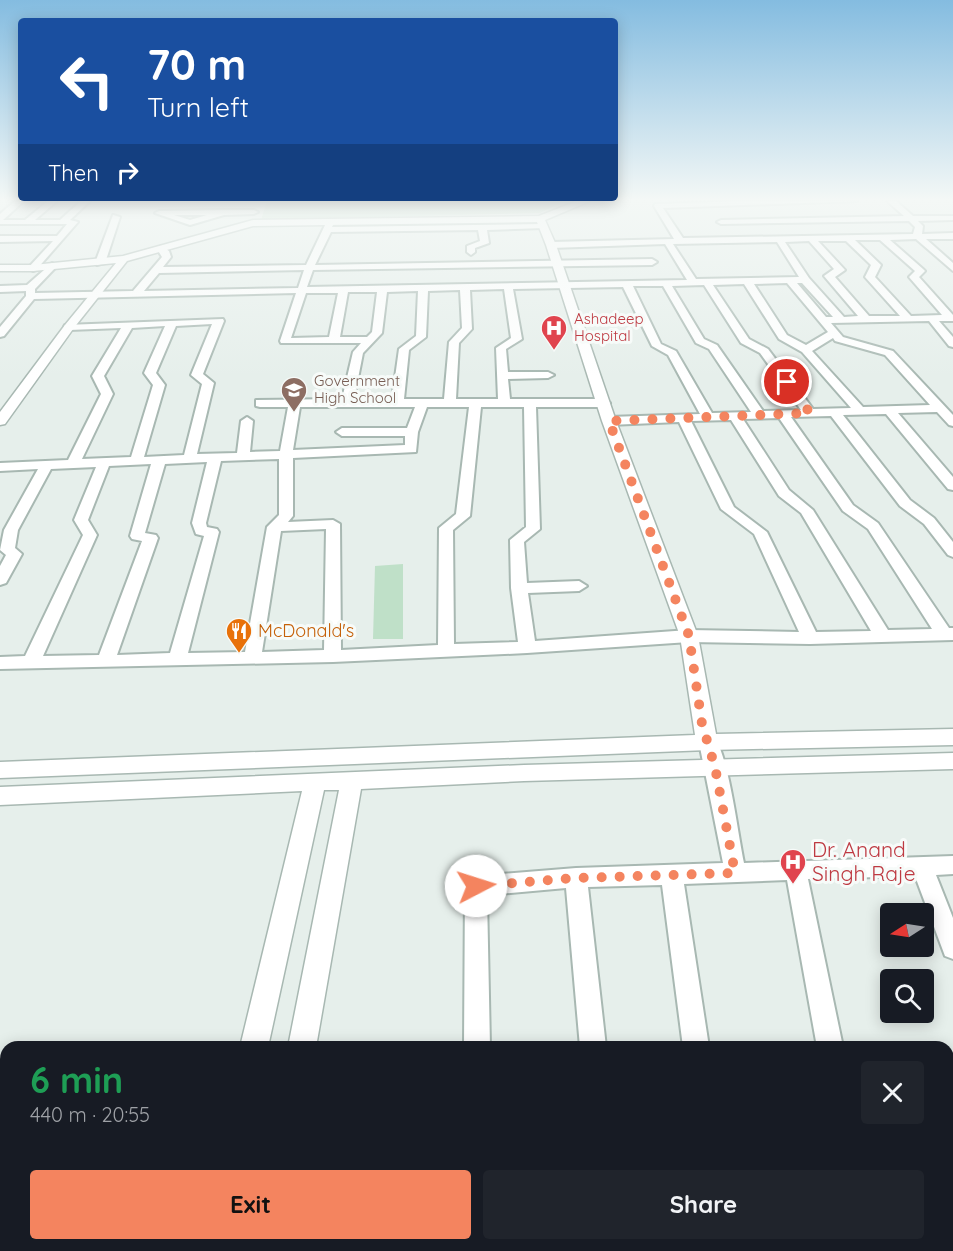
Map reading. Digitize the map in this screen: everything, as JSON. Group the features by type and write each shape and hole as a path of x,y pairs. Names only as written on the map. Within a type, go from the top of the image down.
{"street":[{"path":"33,268 41,259"},
{"path":"0,268 33,268 122,259"},
{"path":"0,421 69,327 124,259"},
{"path":"136,294 165,259"},
{"path":"313,259 285,341 372,340"},
{"path":"554,259 565,286 609,421 689,636 702,724 715,767 735,873"},
{"path":"679,259 694,283"},
{"path":"792,259 805,280 841,320"},
{"path":"830,259 840,270 829,276 866,319"},
{"path":"870,259 876,265 870,277 909,318"},
{"path":"907,259 920,271 914,277 952,318"},
{"path":"155,270 652,262"},
{"path":"0,333 52,266"},
{"path":"789,280 839,339 889,353 953,422"},
{"path":"69,327 172,322 226,306 302,290 805,280"},
{"path":"707,282 745,341 765,351 810,413"},
{"path":"747,282 783,337 806,350 860,411"},
{"path":"627,284 657,346 672,353 708,417"},
{"path":"666,284 699,341 713,347 759,416"},
{"path":"504,404 501,348 516,339 508,286"},
{"path":"450,404 454,342 467,329 465,287"},
{"path":"398,403 404,349 421,337 423,288"},
{"path":"0,289 95,295 136,294 226,306"},
{"path":"334,341 344,289"},
{"path":"347,403 358,352 377,333 382,289"},
{"path":"190,458 208,383 197,375 226,306"},
{"path":"823,320 952,318"},
{"path":"932,319 953,344"},
{"path":"136,461 159,385 150,373 172,322"},
{"path":"73,464 106,394 106,389 98,380 98,376 129,324"},
{"path":"806,350 834,333"},
{"path":"502,376 548,375"},
{"path":"260,403 603,403"},
{"path":"253,656 274,527 286,516 286,455 295,403"},
{"path":"446,651 446,528 462,516 475,403"},
{"path":"527,647 519,588 517,540 532,529 530,403"},
{"path":"0,467 411,448 412,432 422,404"},
{"path":"609,421 939,408"},
{"path":"889,410 953,486"},
{"path":"835,413 905,503 929,520 953,552"},
{"path":"783,414 848,508 873,526 948,634"},
{"path":"735,416 784,493 806,510 883,636"},
{"path":"683,418 728,509 760,532 810,638"},
{"path":"243,455 247,421"},
{"path":"342,432 412,432"},
{"path":"178,657 212,532 201,531 199,523 215,458"},
{"path":"106,660 151,538 137,536 159,460"},
{"path":"31,663 90,535 81,520 104,463"},
{"path":"0,580 14,554 7,549 11,530 46,466"},
{"path":"274,527 333,524 333,656"},
{"path":"519,588 579,586"},
{"path":"0,663 178,657 333,656 527,647 689,636 810,638 948,634"},
{"path":"0,770 708,742 953,737"},
{"path":"0,796 352,780 953,761"},
{"path":"304,1041 352,780"},
{"path":"255,1041 315,783"},
{"path":"477,1041 476,886 576,878 953,865"},
{"path":"922,866 953,948"},
{"path":"796,871 829,1041"},
{"path":"672,875 695,1041"},
{"path":"576,878 592,1041"}],"green space":[{"path":"403,564 403,639 373,639 375,566"}],"place":[{"name":"Ashadeep Hospital","path":"554,351"},
{"name":"Government High School","path":"294,413"},
{"name":"McDonald's","path":"239,654"},
{"name":"Dr. Anand Singh Raje","path":"793,885"}],"route":[{"path":"476,886 576,878 735,873 715,767 702,724 689,636 609,421 810,413 787,382"}]}
